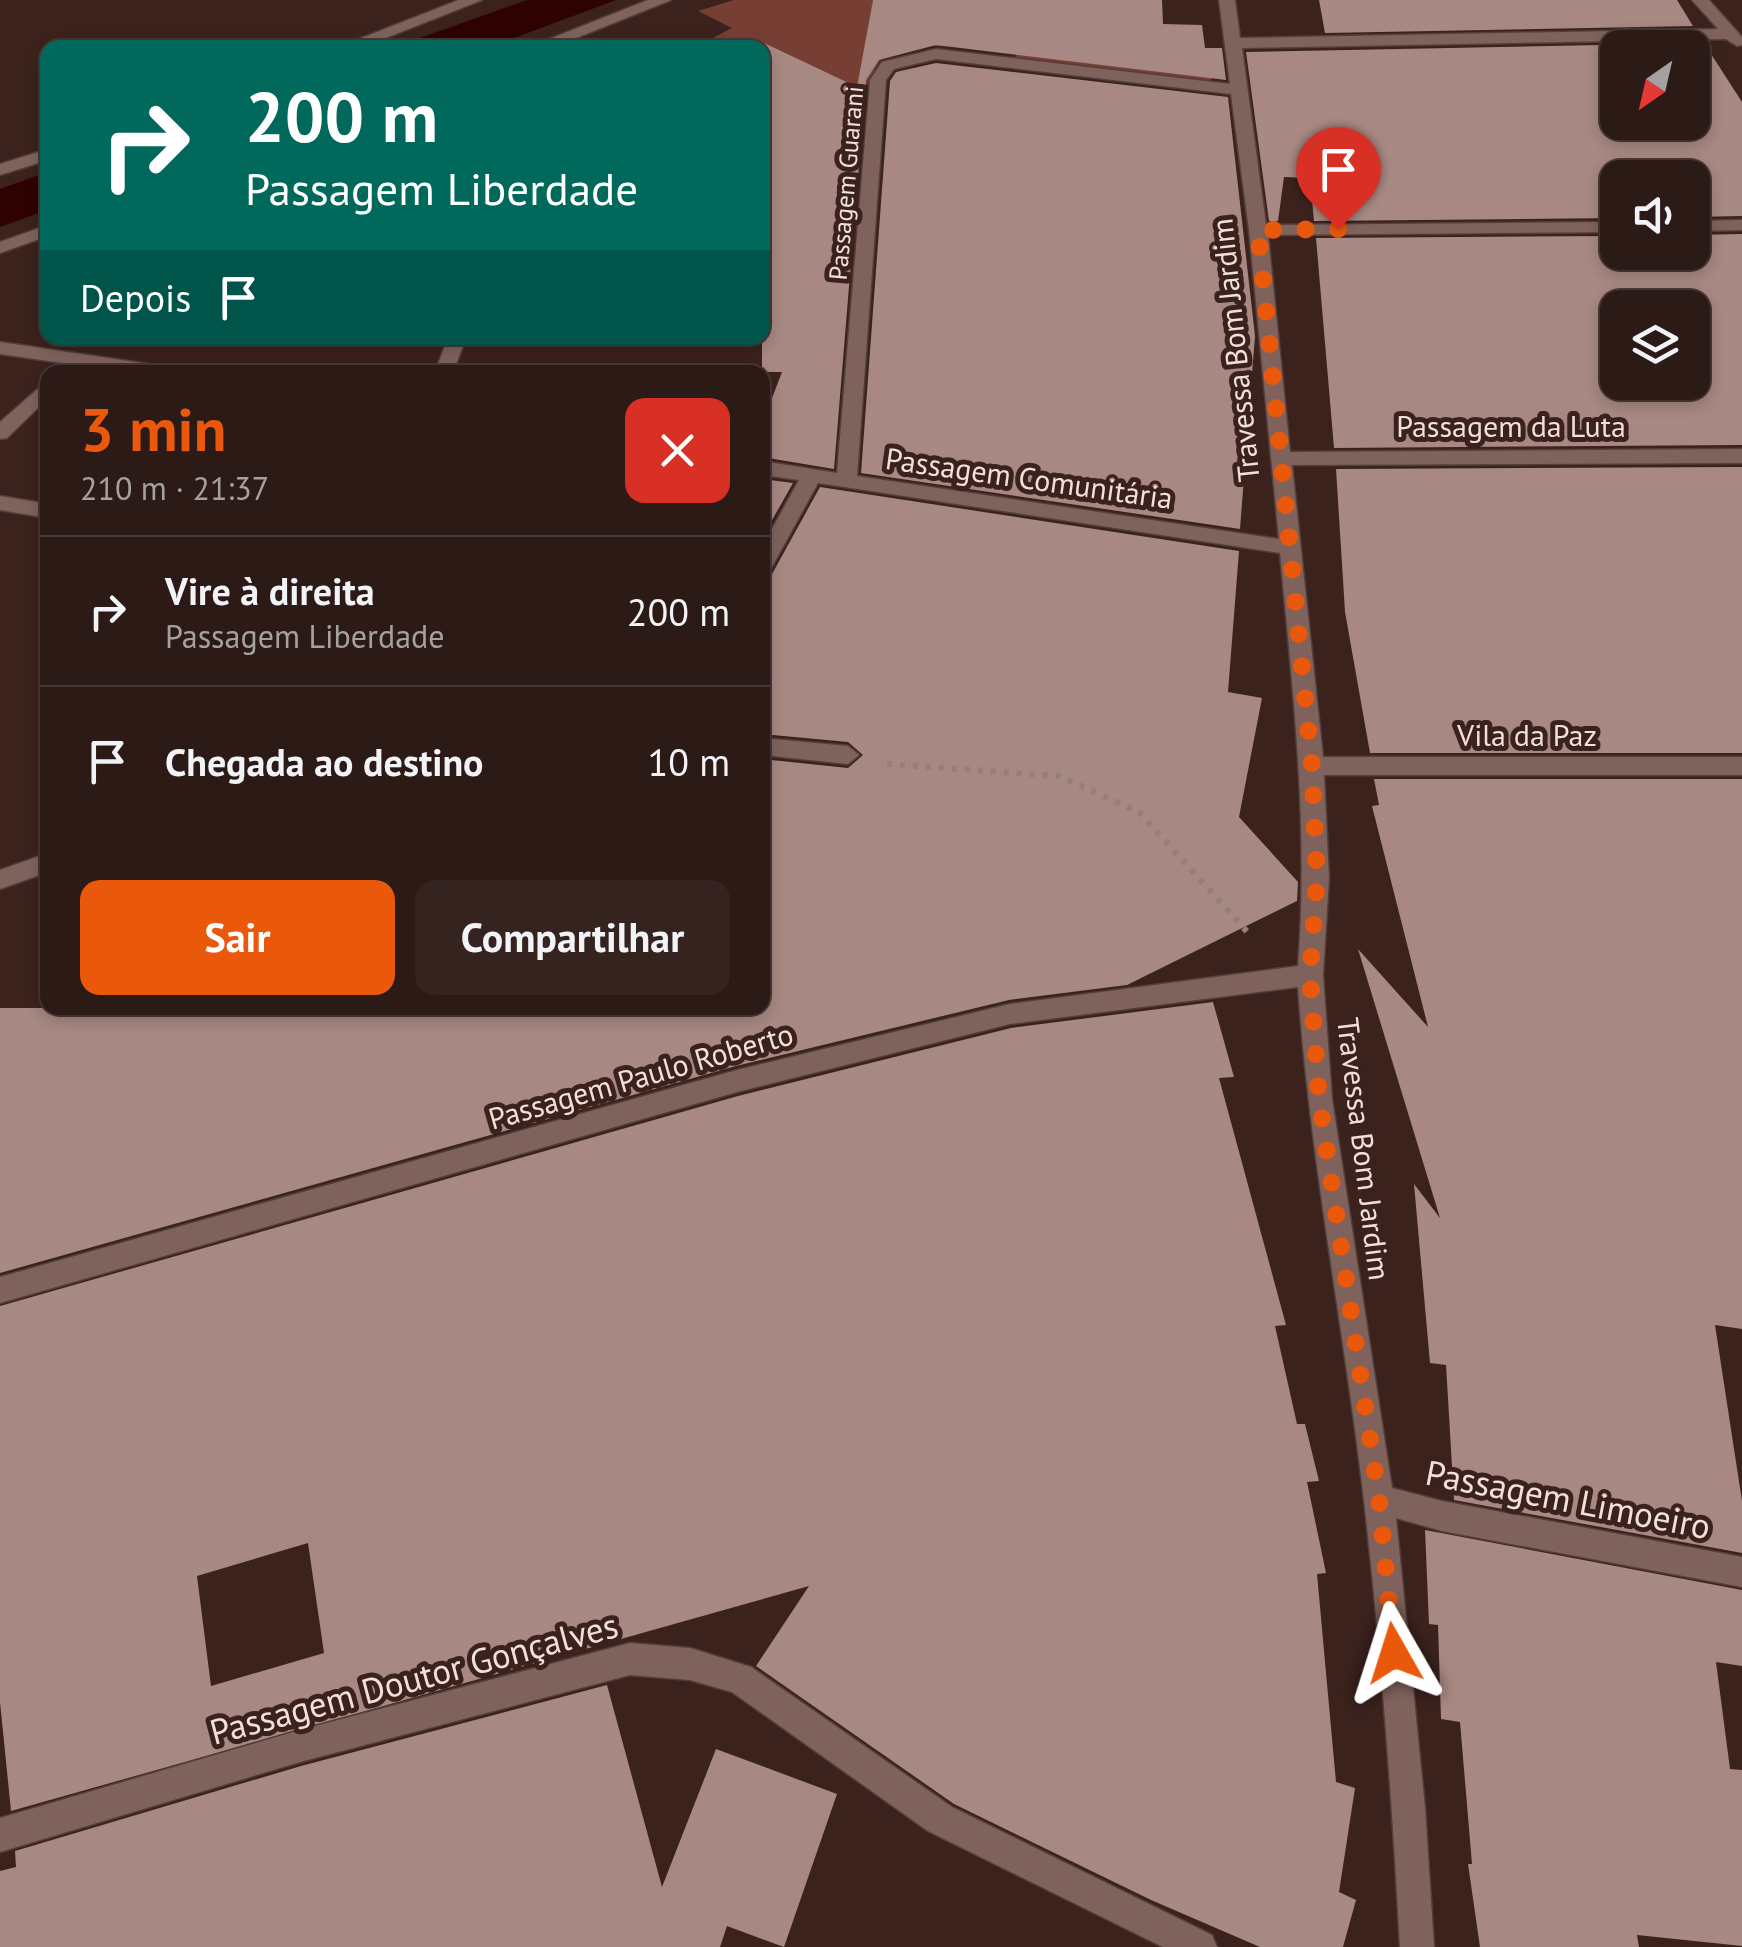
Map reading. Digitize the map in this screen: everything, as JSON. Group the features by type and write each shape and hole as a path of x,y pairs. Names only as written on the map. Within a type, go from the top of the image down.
{"street":[{"path":"366,40 474,0"},
{"path":"556,40 663,0"},
{"name":"Travessa Bom Jardim","path":"1227,0 1258,230 1312,766 1317,878 1310,975 1319,1099 1379,1499 1409,1808 1417,1947"},
{"path":"1700,0 1736,41"},
{"path":"1233,43 1736,41"},
{"name":"Passagem Guarani","path":"846,483 878,80 888,65 908,56 936,54 1239,90"},
{"path":"0,170 40,157"},
{"path":"1710,226 1742,226"},
{"path":"1258,230 1600,227"},
{"path":"0,248 40,233"},
{"path":"0,348 64,365"},
{"path":"0,433 40,394"},
{"name":"Passagem da Luta","path":"1281,459 1742,456"},
{"name":"Passagem Comunitária","path":"770,469 1287,547"},
{"path":"770,552 812,476"},
{"path":"0,503 40,510"},
{"path":"770,747 848,755"},
{"name":"Vila da Paz","path":"1312,766 1742,766"},
{"path":"0,880 40,865"},
{"name":"Passagem Paulo Roberto","path":"0,1290 737,1081 1010,1014 1310,975"},
{"name":"Passagem Limoeiro","path":"1379,1499 1442,1516 1742,1572"},
{"name":"Passagem Doutor Gonçalves","path":"0,1836 300,1746 630,1659 690,1664 740,1678 940,1818 1200,1947"}],"path":[{"path":"848,755 900,767 1059,776 1140,812 1247,930 1278,980"}],"shaded area":[{"path":"527,0 616,0 509,40 415,40"},
{"path":"734,0 873,0 869,25 1214,77 1207,83 1015,61 1016,50 915,45 883,55 866,86 770,77 770,40 713,40 732,28 698,11"},
{"path":"40,175 40,213 0,227 0,189"}],"building":[{"path":"873,0 1162,0 1163,24 1202,25 1205,48 1222,48 1226,80 936,45 879,60 866,80 834,469 770,458 770,403 782,372 770,372 770,365 762,365 762,345 770,345 770,46 857,87"},
{"path":"1319,0 1677,0 1693,26 1325,33"},
{"path":"1600,45 1600,140 1710,140 1710,52 1742,102 1742,216 1710,217 1710,160 1600,160 1600,218 1314,221 1310,178 1284,177 1278,221 1269,221 1246,52"},
{"path":"936,63 1228,97 1255,336 1240,529 861,473 890,81 896,72"},
{"path":"1742,234 1742,445 1334,448 1316,238 1600,236 1600,270 1710,270 1710,235"},
{"path":"1742,467 1742,753 1370,753 1345,612 1336,469"},
{"path":"770,480 793,483 770,524"},
{"path":"820,487 1239,551 1228,692 1262,698 1239,817 1298,882 1297,901 1127,985 1009,1000 736,1066 0,1273 0,1008 40,1008 40,1015 770,1015 770,760 848,768 863,755 848,742 770,735 772,574"},
{"path":"1374,779 1742,779 1742,1329 1715,1325 1742,1501 1742,1553 1454,1500 1446,1365 1430,1363 1414,1184 1440,1218 1358,949 1428,1027 1372,806 1379,805"},
{"path":"1213,1002 1234,1077 1219,1078 1286,1325 1275,1326 1297,1424 1305,1424 1319,1481 1307,1482 1326,1573 1317,1574 1336,1782 1355,1788 1339,1892 1356,1900 1343,1947 1260,1947 1151,1900 954,1804 756,1666 809,1586 11,1811 0,1702 0,1306 738,1096 1011,1028","holes":["308,1543 324,1653 211,1686 197,1576"]},
{"path":"1425,1530 1742,1590 1742,1666 1716,1662 1730,1769 1742,1770 1742,1946 1637,1935 1639,1947 1480,1947 1468,1864 1472,1864 1460,1722 1441,1719 1438,1625 1429,1624"},
{"path":"607,1685 662,1887 716,1749 837,1794 784,1947 727,1926 720,1947 0,1947 0,1871 16,1867 15,1851 301,1766"}],"route":[{"path":"1338,229 1258,230 1312,766 1317,878 1310,975 1319,1099 1379,1499 1394,1653"}]}
